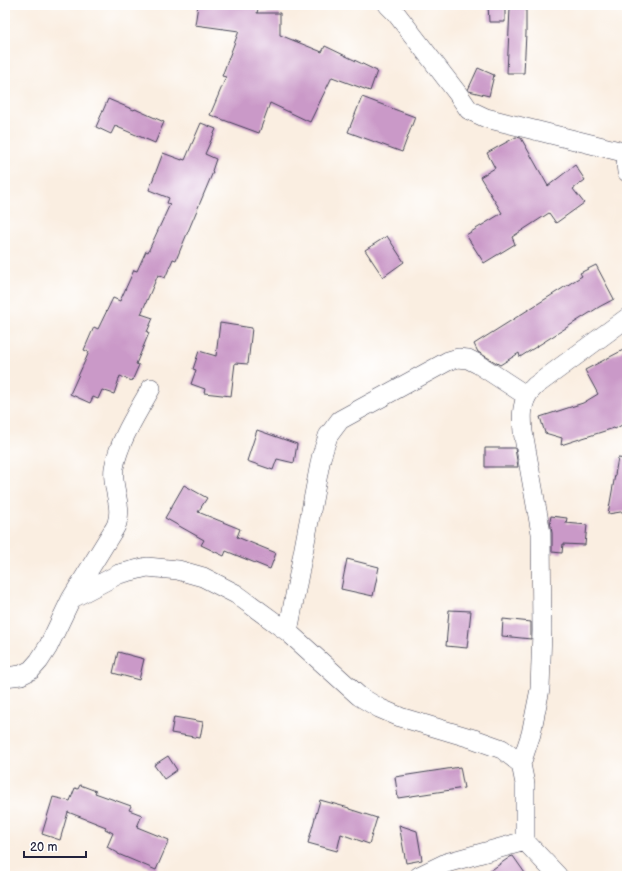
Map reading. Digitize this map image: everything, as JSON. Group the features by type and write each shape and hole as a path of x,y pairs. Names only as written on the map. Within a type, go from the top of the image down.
{"street":[{"path":"388,5 442,73 468,110 486,118 627,153"},
{"path":"627,159 627,172"},
{"path":"558,876 525,841 525,784 521,764 531,734 540,689 542,631 541,533 523,432 522,408 527,396 535,386 627,318"},
{"path":"288,632 321,458 328,436 340,420 448,361 458,358 468,359 478,364 527,396"},
{"path":"5,677 21,675 31,670 39,661 48,647 72,598 112,534 117,523 119,510 114,484 114,469 128,431 152,388"},
{"path":"72,598 119,574 147,567 178,570 203,577 236,594 288,632 359,696 379,708 400,717 474,739 502,750 521,764"},
{"path":"419,876 446,863 525,841"}],"building":[{"path":"198,5 259,5 257,13 280,13 280,35 322,52 325,46 377,71 370,91 332,77 310,122 270,103 259,133 210,115 226,77 222,76 239,31 195,25"},
{"path":"488,5 505,5 505,22 489,22"},
{"path":"526,7 524,73 507,73 510,8"},
{"path":"478,68 494,75 489,96 468,90"},
{"path":"362,97 415,117 402,152 348,132"},
{"path":"108,99 164,122 155,143 115,126 111,134 96,127"},
{"path":"201,123 216,129 205,154 216,159 213,172 176,260 173,259 165,278 158,275 141,314 153,318 147,332 149,333 136,364 139,365 132,381 120,376 114,394 102,390 98,399 93,397 90,403 70,394 89,352 84,350 94,327 98,329 113,298 120,301 134,270 137,271 146,251 148,252 170,204 167,203 169,198 149,190 163,153 185,160"},
{"path":"516,137 521,138 548,186 575,165 585,180 573,189 584,203 556,223 549,213 512,237 515,244 484,263 466,235 502,213 480,177 495,168 487,153"},
{"path":"387,236 404,262 383,277 365,250"},
{"path":"596,265 614,299 520,357 519,353 500,365 478,352 474,344 582,276 580,273"},
{"path":"220,323 252,328 248,364 235,363 231,396 204,393 205,389 191,384 196,370 193,369 199,351 216,356"},
{"path":"627,348 627,422 615,429 614,428 561,445 562,438 545,433 540,417 583,403 598,394 585,370"},
{"path":"257,430 297,444 294,463 277,459 273,470 247,461"},
{"path":"485,448 515,448 518,467 485,467"},
{"path":"618,458 627,459 627,511 608,514"},
{"path":"184,485 207,498 198,512 240,529 237,537 276,553 270,569 226,551 224,556 201,545 204,540 165,518"},
{"path":"551,516 567,518 566,523 587,525 585,545 563,544 562,553 552,552"},
{"path":"347,559 379,567 373,596 341,589"},
{"path":"449,610 471,611 467,648 446,646"},
{"path":"503,619 531,622 531,639 502,636"},
{"path":"118,652 144,659 139,680 113,673"},
{"path":"174,717 203,722 200,738 171,733"},
{"path":"168,756 177,770 164,779 154,765"},
{"path":"460,767 464,788 398,798 395,777"},
{"path":"80,785 96,791 95,793 131,806 129,810 142,815 137,827 169,840 156,870 118,854 107,847 113,833 105,829 106,827 68,812 60,840 42,834 53,797 70,801 75,788 78,789"},
{"path":"320,800 377,818 369,844 341,834 337,851 308,843"},
{"path":"399,825 417,831 422,860 406,863"},
{"path":"513,856 527,876 483,876 510,857"}]}
